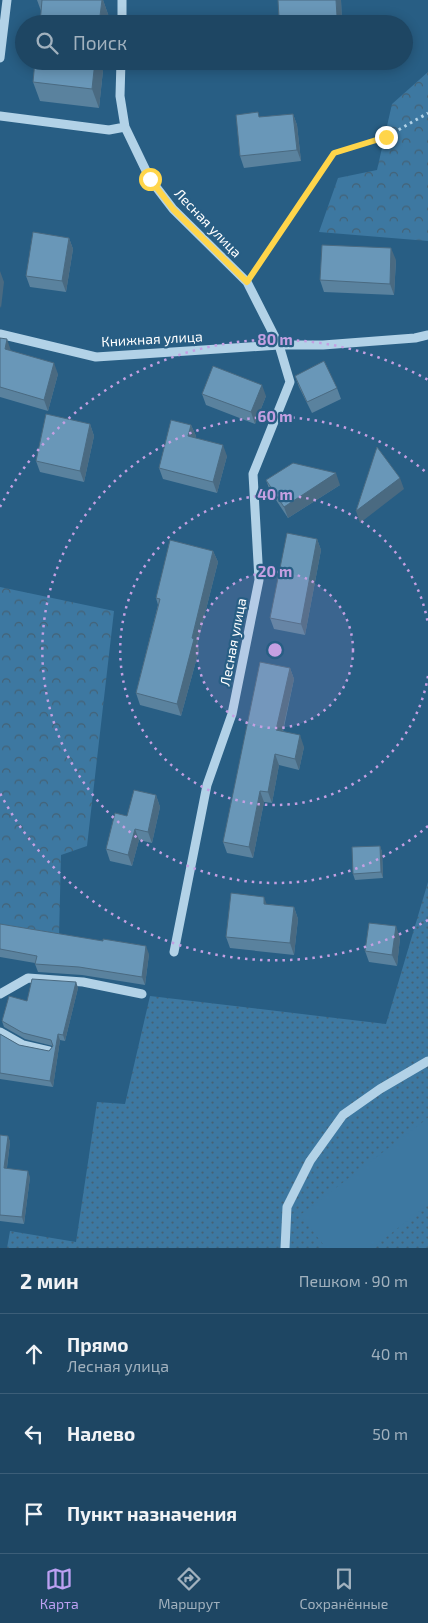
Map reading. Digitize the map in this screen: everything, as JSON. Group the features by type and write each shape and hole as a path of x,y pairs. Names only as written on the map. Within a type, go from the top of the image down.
{"street":[{"path":"0,58 7,0"},
{"path":"122,0 122,15"},
{"name":"Лесная улица","path":"121,70 120,96 125,127 150,179 173,209 247,282 279,346 290,382 253,474 260,580 232,714 207,785 174,952"},
{"path":"0,116 109,130 125,127"},
{"name":"Книжная улица","path":"0,334 96,357 416,338 428,335"},
{"path":"0,994 28,978 83,982 142,994"},
{"path":"0,1032 23,1045 49,1051"},
{"path":"285,1248 287,1207 310,1161 342,1115 380,1089 428,1061"}],"path":[{"path":"247,282 334,153 386,137 428,113"}],"green space":[{"path":"428,72 428,241 319,232 338,178 377,170 392,104"},
{"path":"0,587 114,611 87,846 61,855 59,937 0,929"},
{"path":"428,882 428,1248 7,1248 10,1231 76,1242 97,1102 125,1104 150,996 386,1024"},
{"path":"428,1118 428,1205 372,1248 326,1248 300,1215"}],"building":[{"path":"42,0 102,0 100,15 41,15"},
{"path":"278,0 336,0 337,15 279,15"},
{"path":"34,70 94,70 92,89 33,82"},
{"path":"258,112 259,117 293,114 297,150 240,156 236,115"},
{"path":"33,232 69,238 62,281 26,276"},
{"path":"322,245 391,248 390,284 320,280"},
{"path":"0,338 7,339 5,349 54,363 44,400 0,387"},
{"path":"324,361 337,388 307,402 295,376"},
{"path":"213,366 262,385 251,412 202,394"},
{"path":"46,414 90,424 80,471 36,461"},
{"path":"171,420 191,425 188,436 223,445 213,482 159,468"},
{"path":"377,447 400,478 356,511"},
{"path":"293,463 336,473 284,507 266,480"},
{"path":"287,533 317,539 301,624 270,618"},
{"path":"170,540 213,551 192,638 194,639 177,704 136,693 160,599 156,598"},
{"path":"260,662 290,668 276,730 300,735 295,759 275,754 268,792 260,791 249,847 223,842"},
{"path":"134,790 156,795 148,832 135,829 128,855 106,849 115,813 127,816"},
{"path":"380,846 381,872 353,874 352,847"},
{"path":"231,893 264,897 264,904 294,907 290,943 226,937"},
{"path":"369,923 396,926 392,955 365,951"},
{"path":"0,924 146,946 142,977 79,967 35,964 37,956 0,949"},
{"path":"32,979 76,982 63,1035 58,1034 50,1081 0,1073 0,1034 19,1045 49,1051 53,1046 51,1040 23,1033 2,1021 9,996 27,1001"},
{"path":"0,1135 8,1136 4,1168 28,1171 22,1217 0,1215"}],"route":[{"path":"150,179 173,209 247,282 334,153 386,137"}]}
